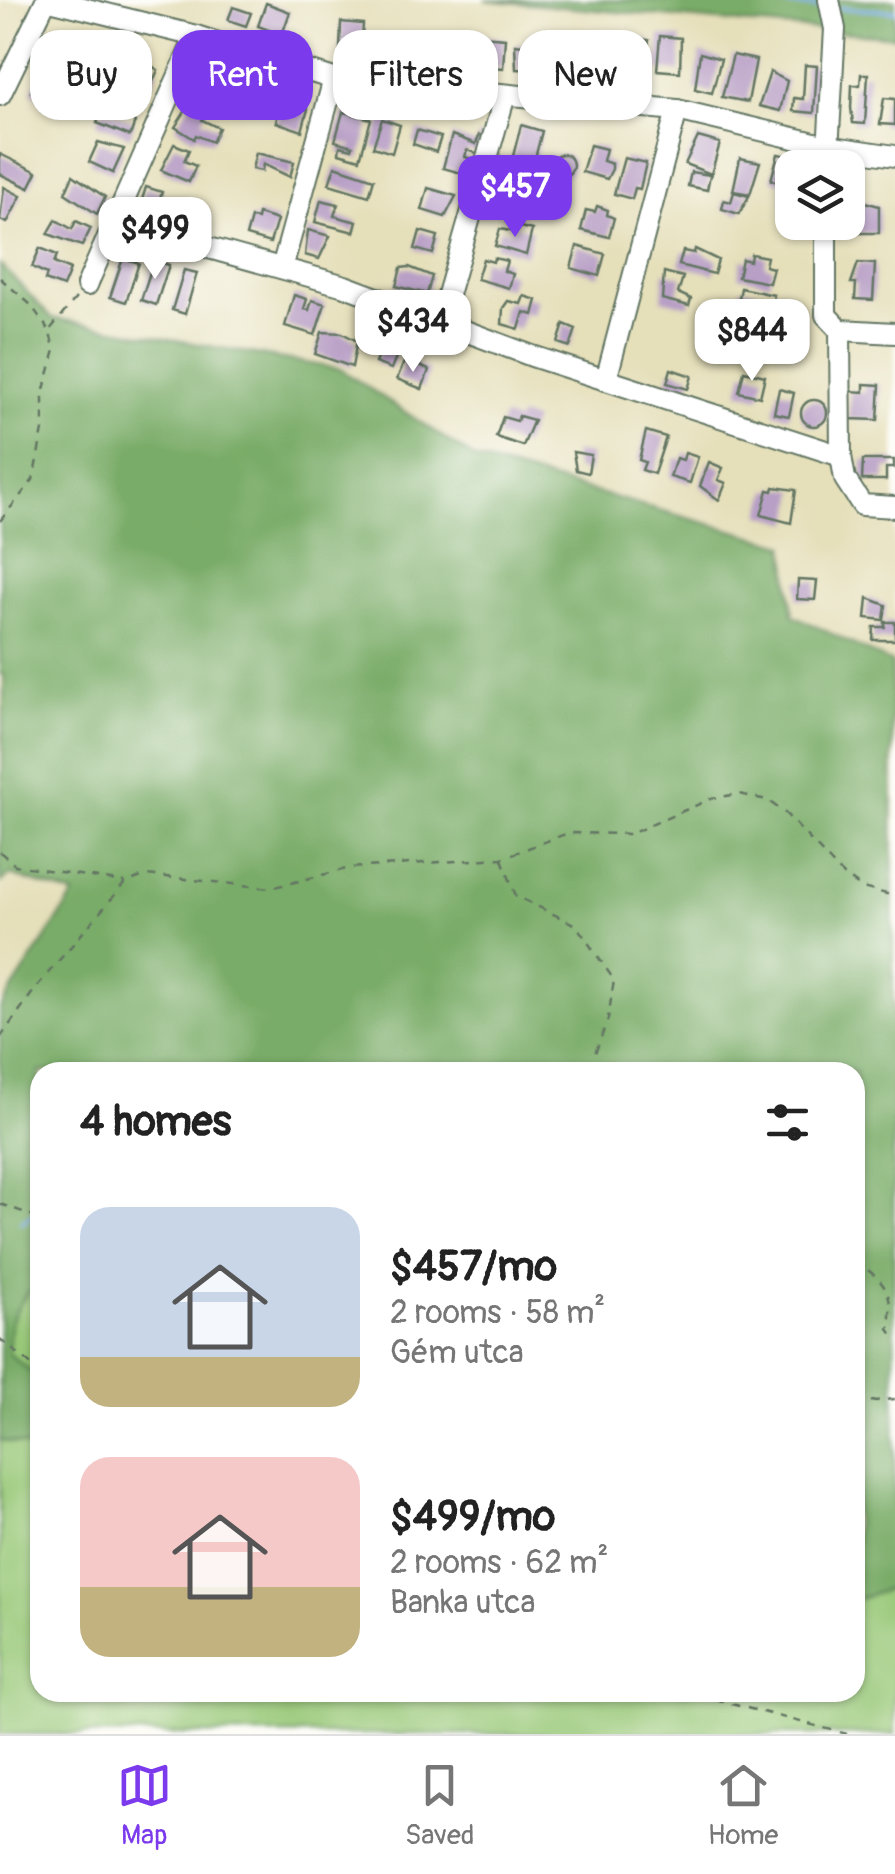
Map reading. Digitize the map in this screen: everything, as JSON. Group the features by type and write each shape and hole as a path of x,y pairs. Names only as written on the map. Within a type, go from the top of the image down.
{"street":[{"path":"0,95 48,0 172,30"},
{"path":"826,150 835,29 829,0"},
{"path":"282,268 333,83"},
{"path":"86,285 172,89"},
{"path":"498,94 677,110 826,146 895,156"},
{"path":"441,319 505,95"},
{"path":"606,380 677,110"},
{"path":"112,220 282,268 441,319 606,380 841,456"},
{"path":"826,240 826,315 840,330 841,456 848,486 862,505 895,507"},
{"path":"840,330 895,333"}],"path":[{"path":"0,278 31,306 49,330 56,350 43,393 34,480 0,521"},
{"path":"49,330 86,285"},
{"path":"0,852 15,865 125,883 147,875 271,888 350,868 502,858 568,832 630,834 713,798 740,794 766,800 786,813 842,874 862,888 895,896"},
{"path":"502,858 516,896 576,925 614,980 608,1020 592,1062"},
{"path":"0,1038 38,985 125,883"},
{"path":"0,1204 30,1214"},
{"path":"865,1270 883,1286 894,1305 889,1329 895,1338"},
{"path":"0,1339 30,1364"},
{"path":"865,1402 895,1399"},
{"path":"724,1702 848,1734"}],"green space":[{"path":"485,0 895,0 895,37"},
{"path":"0,264 52,318 340,369 476,459 785,545 793,615 892,663 895,1587 865,1597 865,1062 30,1062 30,1292 12,1321 9,1354 30,1371 30,1447 0,1440 0,1008 74,895 11,875 0,883 4,675 0,674"},
{"path":"28,1292 30,1371 9,1354 12,1321"},
{"path":"0,1440 30,1447 30,1702 865,1702 865,1597 895,1587 895,1734 0,1734"}],"building":[{"path":"266,3 290,12 284,30 258,26"},
{"path":"233,7 251,13 246,26 228,20"},
{"path":"341,22 363,24 363,30 341,30"},
{"path":"660,36 681,38 680,72 657,70"},
{"path":"498,37 505,38 503,68 498,68"},
{"path":"700,53 721,59 712,93 695,89"},
{"path":"733,55 756,60 748,102 722,97"},
{"path":"805,65 817,66 814,113 793,111 794,98 803,99"},
{"path":"770,72 787,81 780,111 759,106"},
{"path":"861,74 868,74 865,124 853,123 851,108 852,85 860,85"},
{"path":"884,98 895,99 895,125 880,124"},
{"path":"98,120 135,122 130,136 97,123"},
{"path":"180,120 202,120 219,128 212,142 196,135 194,139 175,127"},
{"path":"276,120 305,120 302,131"},
{"path":"341,120 371,120 360,159 339,153 340,146 353,146 335,141"},
{"path":"382,120 400,125 392,153 373,147"},
{"path":"521,125 542,131 532,170 511,164"},
{"path":"417,130 441,137 436,152 413,144"},
{"path":"452,135 476,144 479,135 484,136 479,154 467,150 465,157 472,159 468,175 443,168"},
{"path":"698,137 720,143 711,174 685,164"},
{"path":"98,142 124,149 113,173 89,162"},
{"path":"174,144 189,150 184,161 196,166 189,182 161,170"},
{"path":"590,145 606,149 603,161 612,164 607,179 582,172"},
{"path":"256,153 294,162 290,177 263,164 262,171 252,169"},
{"path":"0,154 37,172 29,188 0,174"},
{"path":"562,154 570,157 570,173 562,176 554,173 551,165 554,157"},
{"path":"624,158 646,163 640,189 635,188 632,199 614,194"},
{"path":"740,158 760,162 750,194 733,191"},
{"path":"335,166 374,179 369,196 329,184"},
{"path":"691,172 710,175 707,190 688,186"},
{"path":"73,175 105,197 97,214 65,193"},
{"path":"499,184 529,191 524,211 495,204"},
{"path":"4,187 21,196 7,223 0,220"},
{"path":"146,187 162,192 156,211 140,206"},
{"path":"428,188 456,196 445,217 422,210"},
{"path":"734,192 749,196 739,214 722,209 724,200 731,202"},
{"path":"321,200 338,204 334,216 357,222 354,232 315,222"},
{"path":"865,202 879,206 879,233 865,233"},
{"path":"597,206 608,210 607,215 614,218 609,237 581,230 586,210 595,212"},
{"path":"258,214 277,220 270,243 246,236 251,218 257,219"},
{"path":"56,220 72,229 76,221 91,228 82,246 48,234"},
{"path":"512,225 532,230 526,255 495,246 500,229 510,231"},
{"path":"308,230 330,236 319,259 305,255"},
{"path":"420,231 438,236 433,254 415,249"},
{"path":"577,246 605,254 599,276 571,268"},
{"path":"40,248 57,255 54,263 70,270 63,287 45,280 47,274 32,267"},
{"path":"695,249 718,260 714,274 679,265 683,251 694,253"},
{"path":"751,254 767,257 765,266 773,268 769,283 738,277 742,259 750,261"},
{"path":"123,258 139,263 126,302 110,297"},
{"path":"494,258 507,261 504,271 513,274 509,288 477,279 483,259 493,262"},
{"path":"154,260 169,265 156,305 141,300"},
{"path":"858,263 875,264 873,300 855,299 856,283 851,283"},
{"path":"401,268 432,276 427,294 396,286"},
{"path":"184,270 197,273 185,314 172,310"},
{"path":"664,272 683,277 678,293 691,299 689,306 662,299"},
{"path":"741,288 774,295 770,315 737,308"},
{"path":"294,295 307,299 304,309 309,310 312,300 325,304 315,335 285,326"},
{"path":"524,296 537,300 533,315 524,312 519,329 502,324 503,308 508,301 521,304"},
{"path":"564,324 576,329 570,347 558,343"},
{"path":"322,332 342,333 357,341 352,367 315,354"},
{"path":"382,347 396,357 391,369 375,363"},
{"path":"405,360 429,370 422,389 397,379"},
{"path":"671,369 692,376 688,389 667,383"},
{"path":"744,371 765,376 760,397 739,392"},
{"path":"864,384 880,385 878,420 849,419 850,391 864,392"},
{"path":"779,389 794,393 789,416 774,413"},
{"path":"814,400 823,404 827,413 823,422 814,426 805,422 801,413 805,404"},
{"path":"519,416 534,420 523,446 496,437 503,417 517,421"},
{"path":"646,431 666,437 654,474 642,470 645,462 639,460"},
{"path":"573,452 591,455 588,473 576,470"},
{"path":"685,453 698,457 690,483 670,477 676,458 683,460"},
{"path":"863,460 894,460 894,468 886,468 886,480 862,480"},
{"path":"709,462 723,468 718,480 726,483 719,500 700,486"},
{"path":"774,487 796,490 791,523 761,515 768,490 773,491"},
{"path":"798,580 817,581 815,600 797,599"},
{"path":"868,598 886,605 884,620 866,618"},
{"path":"885,622 895,622 895,640 873,640 874,627 885,627"}],"waterway":[{"path":"726,0 825,8"},
{"path":"840,8 895,11"},
{"path":"21,1222 30,1216"}]}
